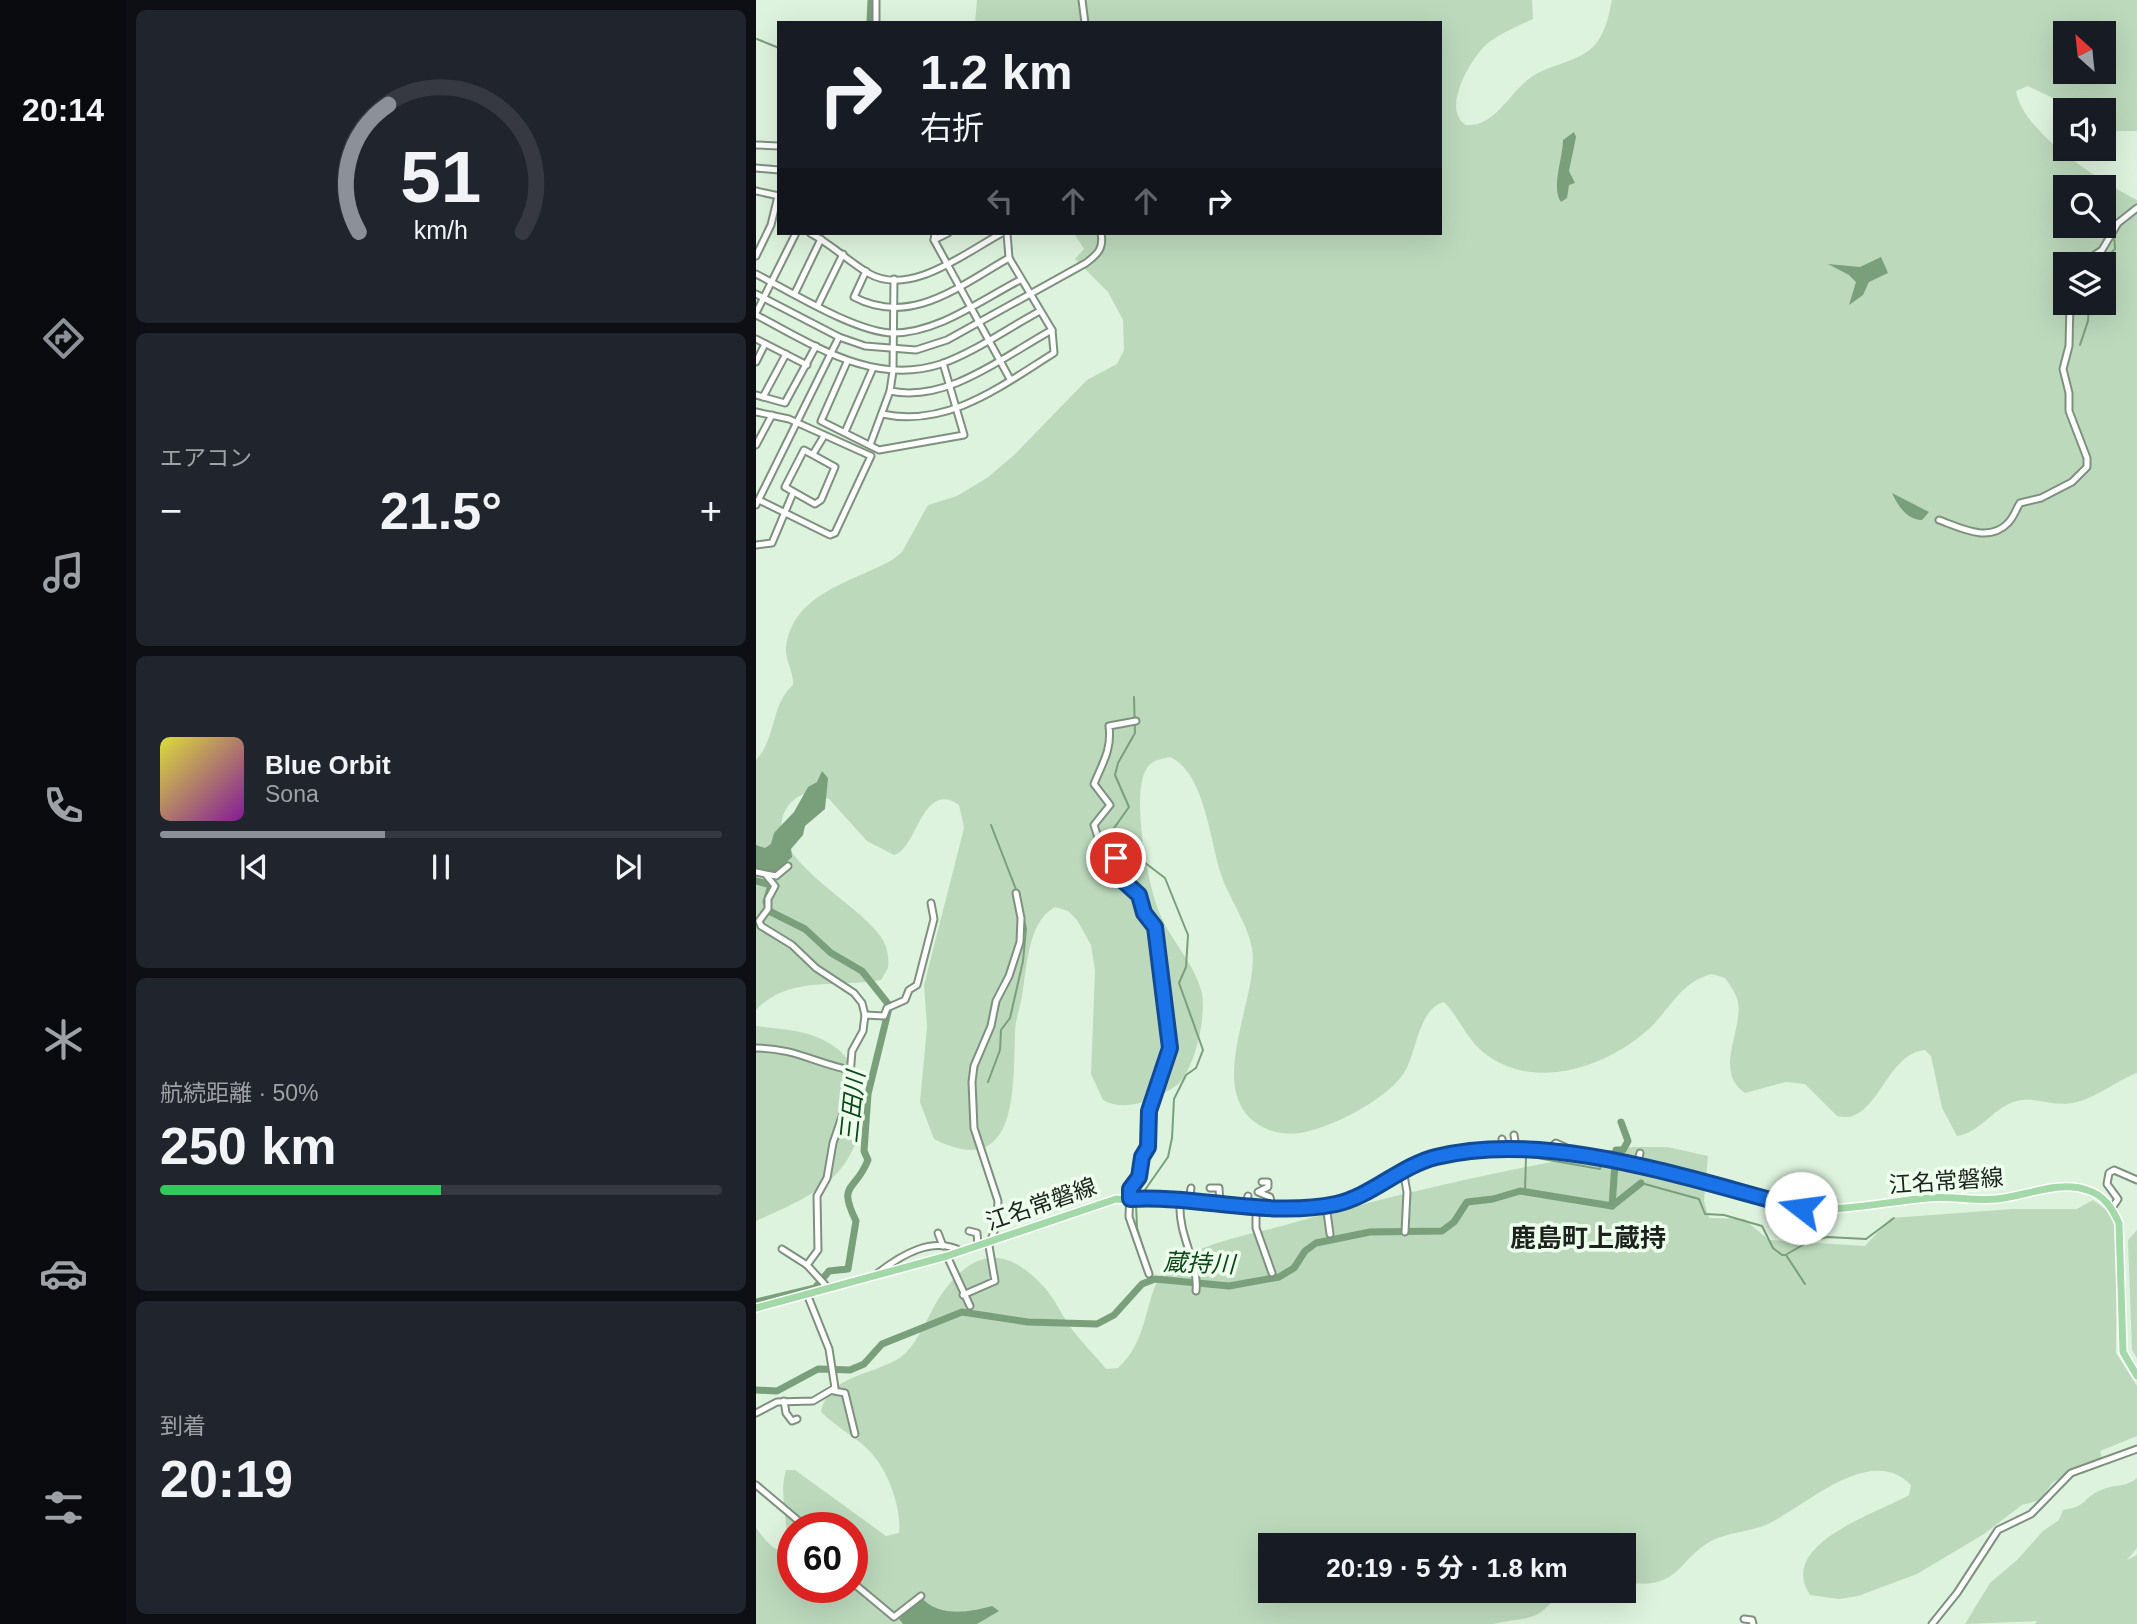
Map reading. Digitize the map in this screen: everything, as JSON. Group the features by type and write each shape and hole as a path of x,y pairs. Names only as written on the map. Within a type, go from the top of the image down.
{"main road":[{"name":"江名常磐線","path":"756,1308 807,1294 824,1283 876,1275 947,1256 1102,1203 1136,1199 1273,1209 1326,1205 1355,1198 1403,1170 1435,1157 1504,1148 1548,1150 1602,1160 1615,1159 1627,1166 1801,1208 1854,1209 1929,1198 1997,1199 2072,1187 2099,1196 2112,1208"},
{"path":"2112,1208 2121,1237 2123,1352 2137,1376"}],"street":[{"path":"876,0 876,21"},
{"path":"1082,0 1085,21"},
{"path":"756,145 777,146"},
{"path":"756,168 777,170"},
{"path":"756,191 777,196"},
{"path":"756,256 771,225 777,200"},
{"path":"2099,252 2118,223 2137,208"},
{"path":"795,235 772,282 759,296 756,314 848,362 893,370 943,363 1040,310"},
{"path":"814,235 866,271 894,279 924,275 998,235"},
{"path":"934,235 946,263 1010,379"},
{"path":"934,240 944,235"},
{"path":"882,414 911,418 956,410 1054,353 1052,330 1009,258 1007,235"},
{"path":"759,296 839,337 865,346 892,351 931,346 1030,295 1098,254 1103,243 1101,235"},
{"path":"795,293 821,239"},
{"path":"818,305 842,254"},
{"path":"866,271 854,297 881,309 894,309 922,304 1009,258"},
{"path":"756,274 856,324 894,333 937,324 1020,280"},
{"path":"870,445 890,391 893,370 894,279"},
{"path":"1939,520 1973,533 1992,531 2007,524 2020,503 2072,482 2087,467 2087,458 2069,411 2069,393 2063,369 2069,346 2070,315"},
{"path":"890,391 909,393 950,387 1052,330"},
{"path":"756,412 798,423 872,456 835,533 830,535 757,503 798,423 839,337"},
{"path":"756,339 807,365"},
{"path":"756,362 765,344"},
{"path":"786,354 760,396 785,403 816,346"},
{"path":"848,362 821,421 879,450 964,435 943,363"},
{"path":"845,432 873,368"},
{"path":"756,445 772,415"},
{"path":"813,454 824,436"},
{"path":"804,450 835,467 821,500 816,504 793,493 786,490 785,485 804,450"},
{"path":"756,545 772,543 793,493"},
{"path":"1136,721 1110,726 1111,746 1102,760 1094,784 1110,805 1095,821 1098,841 1104,850 1118,859 1118,876 1139,895 1144,913 1155,927 1170,1048 1149,1111 1148,1147 1142,1157 1139,1177 1130,1189 1136,1199 1129,1217 1149,1274"},
{"path":"756,872 778,876 788,866"},
{"path":"766,874 775,884 768,909 759,921 764,930 796,948 816,968 854,993 862,1003 865,1015 863,1031 852,1051 848,1099 833,1143 827,1178 817,1196 818,1250 807,1265"},
{"path":"963,1295 995,1281 990,1241 997,1223 998,1201 973,1121 972,1082 974,1066 991,1026 996,1002 1018,950 1021,923 1016,893"},
{"path":"865,1015 884,1016 887,1008 905,1000 909,990 917,985 934,919 931,903"},
{"path":"756,1048 799,1052 830,1066 850,1070"},
{"path":"1514,1135 1516,1148"},
{"path":"1502,1139 1504,1148"},
{"path":"1636,1168 1640,1153"},
{"path":"1403,1170 1407,1192 1405,1232"},
{"path":"2112,1208 2118,1199 2106,1184 2109,1172 2114,1170 2137,1180"},
{"path":"1262,1182 1268,1182 1268,1187 1258,1192 1270,1197 1273,1209"},
{"path":"1191,1188 1184,1202 1181,1230 1197,1277 1196,1291"},
{"path":"1210,1188 1219,1188 1220,1205"},
{"path":"1245,1207 1248,1196"},
{"path":"1326,1205 1330,1234"},
{"path":"1256,1208 1256,1228 1272,1273"},
{"path":"969,1231 977,1233 978,1245"},
{"path":"938,1233 943,1246"},
{"path":"876,1275 917,1249 943,1246 961,1251"},
{"path":"782,1249 807,1265 824,1283"},
{"path":"947,1256 970,1306"},
{"path":"807,1294 833,1362 834,1391"},
{"path":"756,1413 784,1401 808,1402 834,1391 845,1393 855,1434"},
{"path":"784,1401 788,1417 792,1421 797,1419"},
{"path":"1932,1624 1957,1593 1998,1530 2031,1514 2071,1473 2137,1449"},
{"path":"756,1485 788,1512"},
{"path":"868,1595 901,1624"},
{"path":"895,1617 921,1596"},
{"path":"1744,1619 1753,1620 1754,1624"}],"shaded area":[{"path":"977,0 1532,0 1533,19 1488,43 1467,71 1457,96 1456,108 1459,118 1466,125 1485,121 1538,73 1587,52 1604,30 1612,0 2137,0 2137,131 2116,131 2116,98 2053,98 2028,86 2016,91 2022,107 2033,123 2053,143 2053,161 2075,161 2094,175 2053,175 2053,238 2116,238 2116,188 2137,200 2137,1073 2081,1101 2065,1104 2028,1100 2013,1102 1998,1110 1972,1131 1957,1136 1942,1108 1931,1056 1925,1050 1911,1054 1900,1063 1862,1111 1851,1116 1837,1116 1805,1084 1786,1082 1745,1093 1736,1084 1731,1074 1730,1062 1738,1002 1725,978 1712,974 1686,988 1636,1040 1594,1063 1548,1073 1503,1065 1483,1052 1444,1002 1435,1006 1423,1022 1404,1073 1385,1093 1342,1119 1313,1130 1289,1134 1273,1131 1259,1125 1243,1109 1235,1089 1234,1067 1252,969 1250,940 1218,866 1199,794 1182,765 1170,757 1157,760 1147,768 1142,780 1140,818 1155,901 1170,934 1199,983 1203,1004 1201,1027 1191,1063 1181,1081 1170,1090 1131,1105 1117,1105 1103,1100 1091,1074 1095,970 1091,945 1077,920 1068,911 1055,907 1039,923 1027,960 1016,1024 1011,1102 1006,1122 996,1139 982,1148 962,1149 934,1139 920,1102 927,1027 924,985 964,828 959,805 947,799 936,801 928,808 909,841 894,855 867,841 829,799 804,794 791,803 785,811 782,829 788,846 802,864 874,928 884,942 888,968 881,980 799,987 769,999 756,1010 756,760 767,742 780,702 793,685 786,653 791,629 800,614 812,602 843,583 892,560 902,552 928,505 957,496 987,478 1014,455 1087,380 1117,364 1124,350 1123,320 1108,292 1075,259 1084,249 1075,235 1442,235 1442,21 975,21"},
{"path":"1574,132 1576,137 1569,171 1575,183 1569,185 1567,198 1561,202 1557,181 1563,140"},
{"path":"1881,257 1888,273 1869,282 1863,295 1849,305 1856,282 1849,275 1828,264 1860,267"},
{"path":"1892,493 1929,512 1922,520 1912,518 1900,507"},
{"path":"822,771 828,778 825,809 805,826 803,835 791,849 792,857 776,872 756,869 756,845 765,848 771,844 774,833 794,812 808,787 817,782"},
{"path":"756,1026 803,1033 829,1043 844,1055 854,1069 862,1104 856,1140 849,1157 831,1180 811,1194 756,1221"},
{"path":"1633,1147 1667,1147 1708,1156 1704,1201 1709,1218 1744,1219 1769,1240 1865,1246 1891,1218 2013,1209 2077,1209 2093,1200 2112,1214 2117,1239 2116,1353 2137,1386 2137,1436 2100,1451 2102,1458 2053,1482 2040,1500 2022,1505 1984,1534 1917,1574 1858,1596 1839,1599 1810,1595 1803,1577 1807,1560 1818,1546 1835,1533 1909,1495 1911,1485 1895,1474 1877,1471 1858,1474 1838,1482 1768,1524 1711,1541 1667,1579 1642,1584 1636,1583 1636,1533 1258,1533 1258,1603 1551,1603 1531,1617 1493,1624 756,1624 756,1528 777,1549 777,1603 868,1603 868,1523 886,1536 899,1533 896,1502 879,1462 861,1443 821,1412 833,1390 842,1383 890,1363 907,1352 941,1295 966,1268 991,1258 1017,1264 1049,1292 1071,1328 1106,1369 1118,1368 1136,1343 1159,1278 1179,1260 1208,1246 1238,1237 1371,1202 1502,1172"},
{"path":"2137,1230 2137,1358 2132,1350 2128,1240"},
{"path":"786,1470 795,1470 853,1512 785,1512 783,1490"},
{"path":"2137,1478 2137,1548 2127,1560 2137,1555 2137,1624 2035,1624 2037,1621 1965,1624 1990,1583 2017,1560 2043,1531 2059,1520 2063,1510 2076,1507 2101,1490"},
{"path":"921,1597 928,1604 945,1611 965,1611 992,1606 999,1611 977,1624 903,1624 899,1619"}],"waterway":[{"path":"870,21 871,0"},
{"path":"757,39 777,47"},
{"path":"2119,219 2128,212"},
{"path":"2112,252 2115,249 2114,238"},
{"path":"2080,345 2088,315"},
{"path":"1134,697 1135,733 1118,763 1115,775 1129,807 1112,831 1117,837 1136,845 1144,862 1165,878 1188,935 1186,967 1179,983 1203,1050 1196,1068 1186,1075 1174,1099 1168,1157 1140,1197"},
{"path":"991,825 1017,892"},
{"name":"三田川","path":"756,881 771,885 766,902 769,911 805,929 831,953 862,971 889,1005"},
{"path":"988,1082 1000,1050 1001,1030 1010,1018 1023,961 1026,929 1020,901"},
{"name":"三田川","path":"756,1302 815,1288 829,1271 848,1269 856,1221 848,1193 868,1160 864,1151 868,1094 889,1008"},
{"path":"1612,1206 1616,1150 1623,1150 1628,1141 1621,1122"},
{"path":"1610,1154 1616,1150"},
{"path":"1525,1191 1526,1156 1600,1169 1601,1165"},
{"path":"1641,1183 1699,1199 1705,1214 1724,1215 1762,1226 1773,1248 1786,1255 1805,1284"},
{"name":"蔵持川","path":"756,1390 777,1391 818,1369 850,1370 864,1364 882,1344 962,1312 1028,1322 1097,1324 1114,1315 1142,1284 1155,1279 1229,1286 1279,1277 1294,1268 1305,1251 1316,1243 1370,1232 1442,1231 1454,1222 1467,1202 1493,1199 1520,1191 1612,1206 1641,1183"},
{"path":"1136,1204 1137,1228 1150,1270"},
{"path":"1787,1254 1808,1242 1827,1237 1866,1239 1894,1218"}],"district":[{"name":"鹿島町上蔵持","path":"1588,1238"}],"route":[{"path":"1116,858 1119,862 1118,876 1139,895 1144,913 1155,927 1170,1048 1149,1111 1148,1147 1142,1157 1139,1177 1130,1189 1130,1199 1273,1209 1336,1204 1355,1198 1403,1170 1435,1157 1504,1148 1533,1148 1716,1185 1801,1208"}]}
